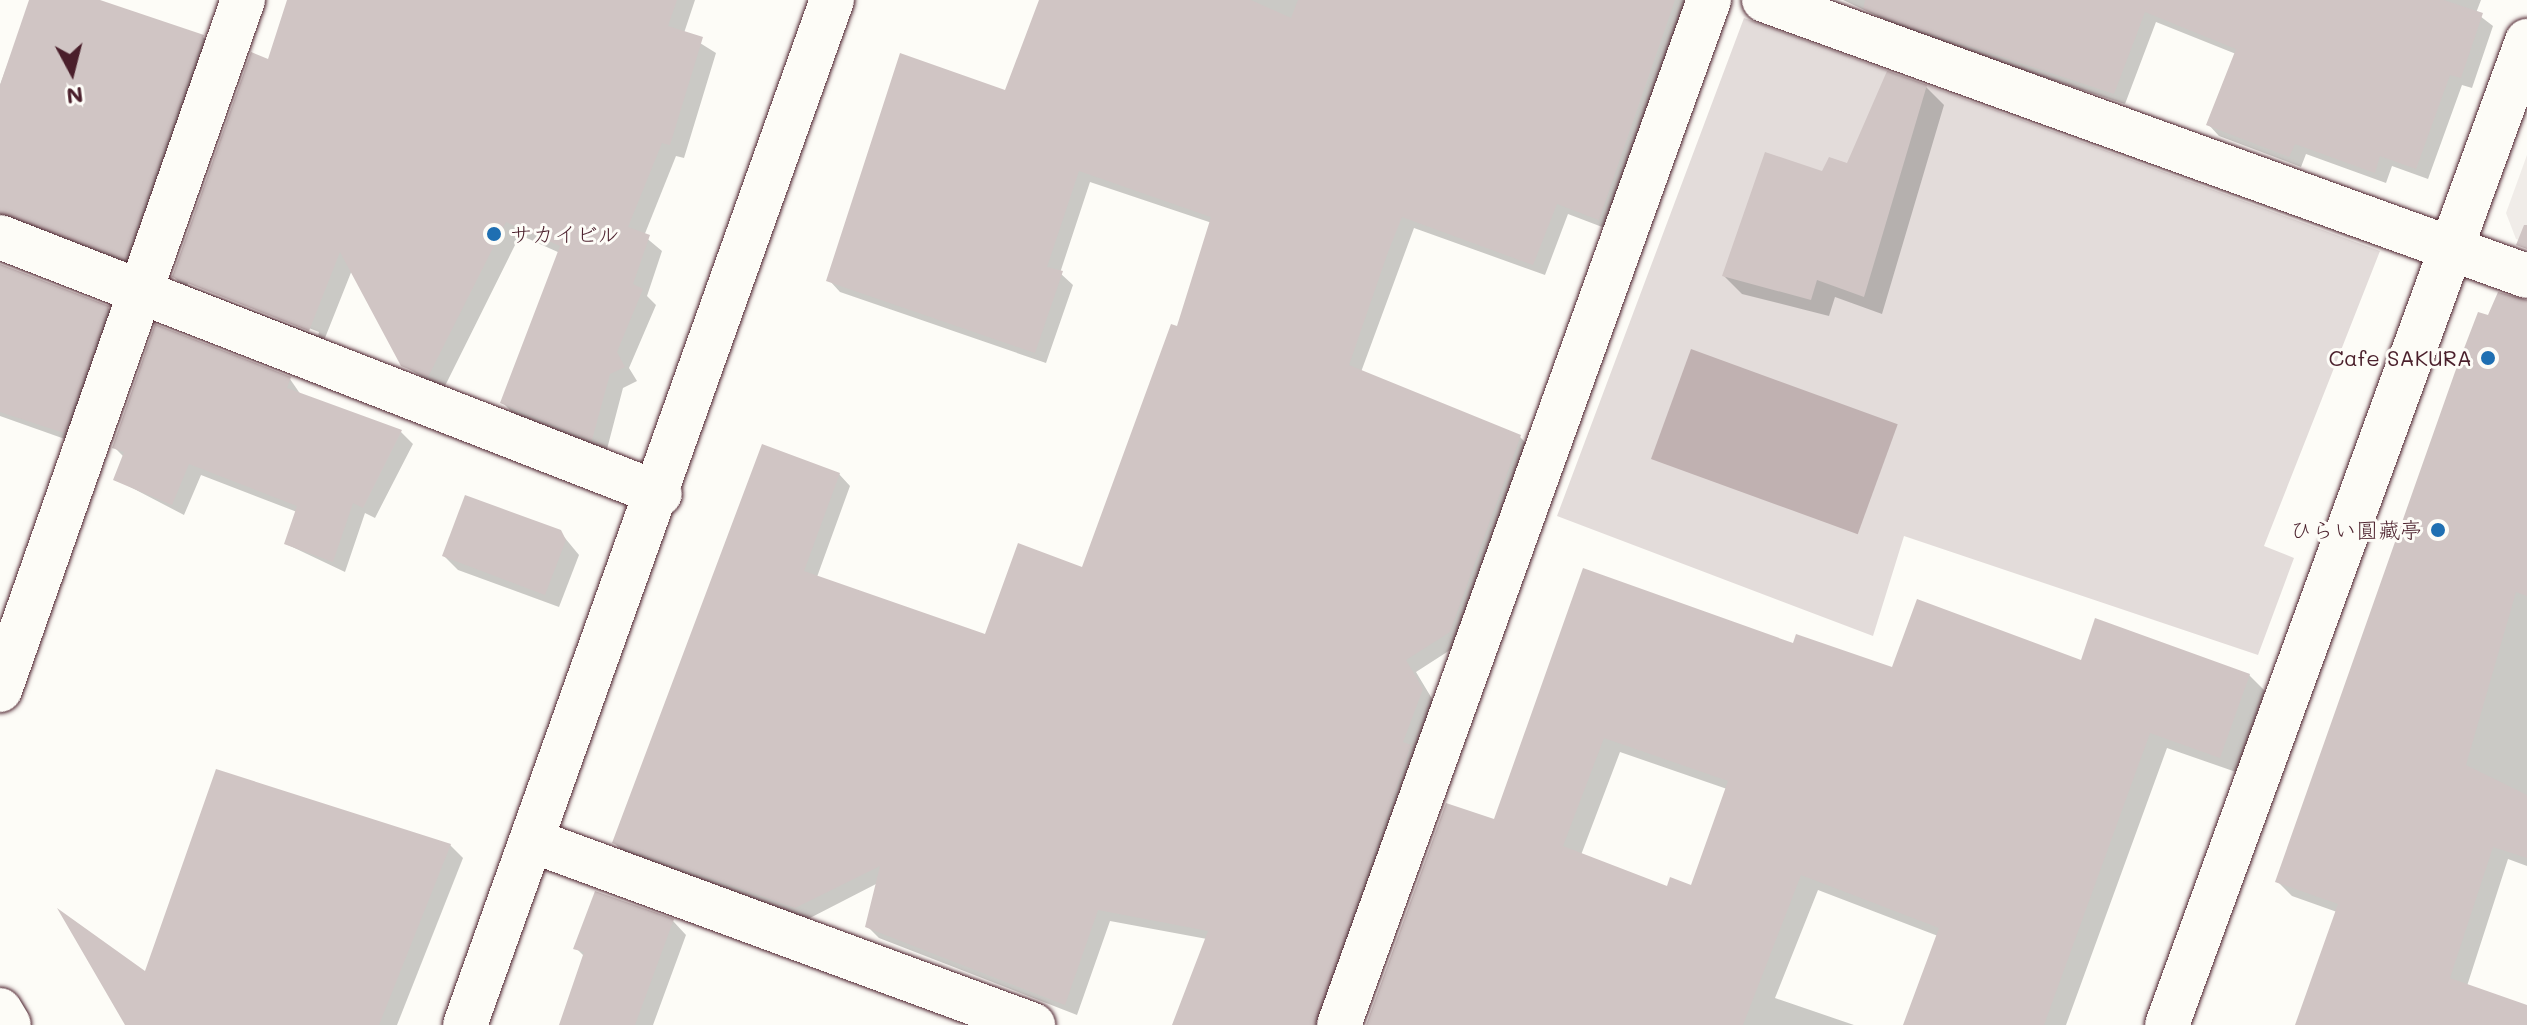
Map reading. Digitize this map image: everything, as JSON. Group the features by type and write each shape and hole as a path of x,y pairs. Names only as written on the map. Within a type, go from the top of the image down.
{"street":[{"path":"0,690 243,0"},
{"path":"465,1025 660,494 832,0"},
{"path":"1339,1025 1709,0"},
{"path":"1764,0 2527,276"},
{"path":"2167,1025 2527,41"},
{"path":"0,237 660,494"},
{"path":"533,841 1033,1025"},
{"path":"0,1010 9,1025"}],"shaded area":[{"path":"1744,18 2380,251 2264,546 2294,558 2258,655 1904,536 1873,636 1557,516"},
{"path":"2527,155 2527,243 2516,239 2506,213"},
{"path":"1691,349 1898,424 1858,534 1651,459"}],"building":[{"path":"29,0 100,0 204,35 125,259 0,213 0,85"},
{"path":"287,0 677,0 668,26 703,37 670,145 662,143 628,227 650,235 633,284 643,289 617,352 625,367 610,374 592,440 500,403 560,246 506,222 428,377 401,366 340,252 309,331 172,277 251,52 268,59"},
{"path":"1039,0 1251,0 1291,18 1298,0 1675,0 1599,220 1557,204 1533,265 1402,217 1388,252 1349,365 1521,435 1450,632 1406,660 1423,689 1403,742 1411,745 1315,1025 1172,1025 1208,931 1098,910 1065,1005 865,927 880,866 795,908 612,843 762,444 840,473 804,571 985,634 1018,543 1082,567 1171,324 1177,326 1211,217 1079,171 1047,267 1063,271 1035,353 826,281 900,53 1005,90"},
{"path":"1865,0 2444,0 2483,13 2461,78 2450,75 2416,169 2380,156 2375,173 2295,144 2289,157 2206,125 2236,49 2145,12 2114,94 1863,9"},
{"path":"1887,71 1927,85 1864,297 1817,280 1811,300 1722,276 1765,152 1822,171 1829,157 1847,163"},
{"path":"2524,225 2527,225 2527,249 2516,245"},
{"path":"0,264 109,306 64,433 0,412"},
{"path":"2498,292 2527,300 2527,596 2516,592 2466,765 2527,795 2527,858 2493,847 2450,978 2527,1005 2527,1025 2295,1025 2338,904 2275,882 2455,372 2478,312 2488,315"},
{"path":"155,324 291,377 287,388 402,430 363,508 353,503 333,562 284,544 297,506 189,464 172,505 113,480 124,452 112,448"},
{"path":"465,495 561,530 566,540 545,595 442,556"},
{"path":"1583,568 1793,643 1796,634 1892,667 1917,599 2081,660 2095,618 2250,674 2220,758 2150,733 2044,1025 1903,1025 1939,928 1801,875 1743,1025 1366,1025 1446,803 1494,819","holes":["1604,738 1728,781 1691,885 1670,877 1667,886 1563,846"]},
{"path":"216,769 451,844 379,1025 125,1025 57,908 145,971"},
{"path":"595,891 674,919 635,1025 559,1025 584,952 573,949"}],"place":[{"name":"サカイビル","path":"494,234"},
{"name":"Cafe SAKURA","path":"2488,358"},
{"name":"ひらい圓藏亭","path":"2438,530"}]}
